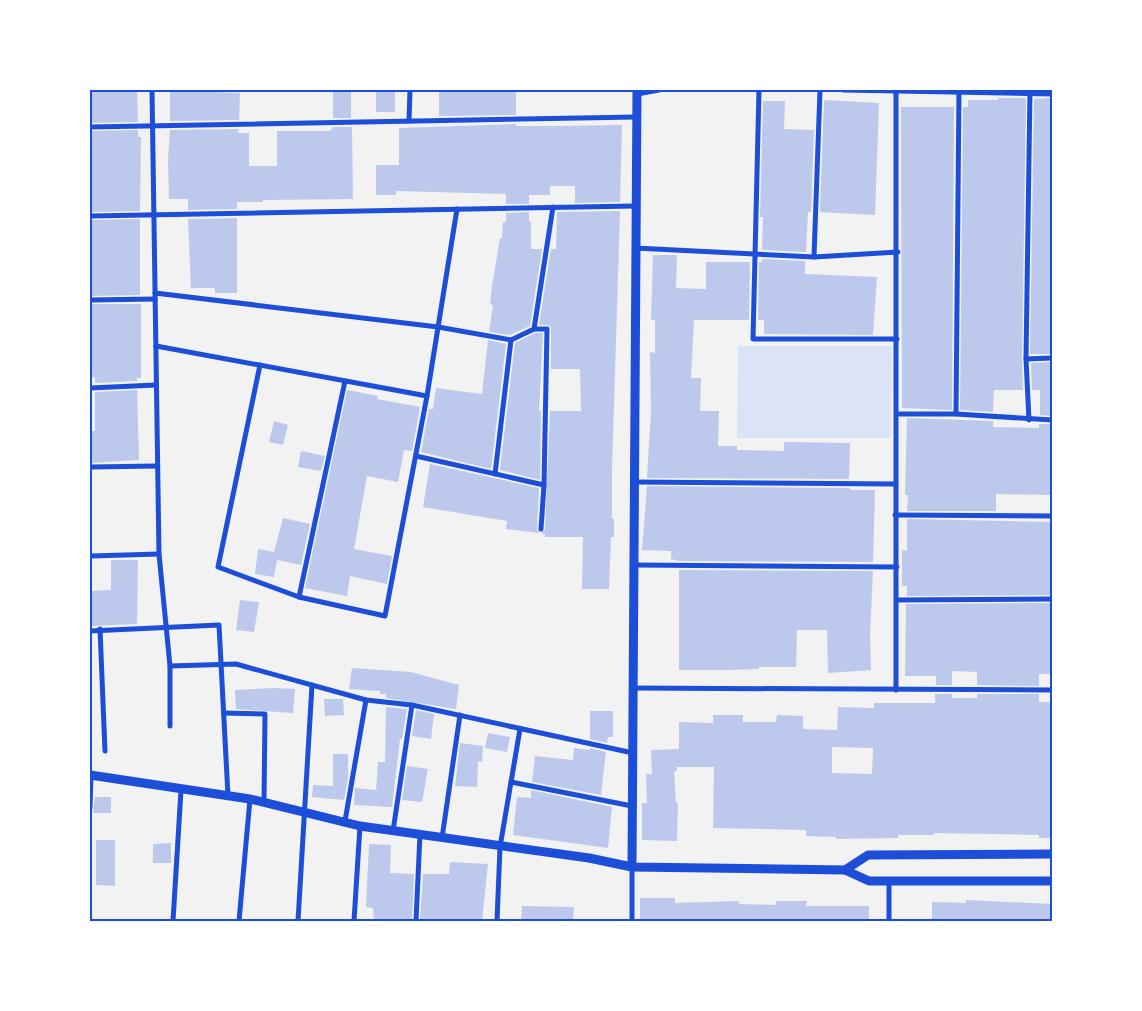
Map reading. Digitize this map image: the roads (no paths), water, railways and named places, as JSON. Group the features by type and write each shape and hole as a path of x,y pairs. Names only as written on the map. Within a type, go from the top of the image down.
{"street":[{"path":"152,90 159,554 168,626 170,726"},
{"path":"409,121 410,90"},
{"path":"632,921 636,117 637,92 659,90"},
{"path":"759,90 753,339 897,339"},
{"path":"814,257 820,90"},
{"path":"843,90 1030,92 1052,94"},
{"path":"896,90 898,252 895,515 897,567 896,690"},
{"path":"956,414 959,91"},
{"path":"1029,420 1026,359 1030,92"},
{"path":"90,127 636,117"},
{"path":"90,216 635,206"},
{"path":"534,329 553,207"},
{"path":"260,365 218,567 299,597 385,616 427,396 458,209"},
{"path":"635,248 814,257 898,252"},
{"path":"90,300 155,296 438,327 511,340 534,329 547,329 544,485 541,529"},
{"path":"495,474 511,340"},
{"path":"156,346 427,396"},
{"path":"1026,359 1052,358"},
{"path":"299,597 345,380"},
{"path":"90,388 156,385"},
{"path":"897,414 956,414 1052,420"},
{"path":"416,456 544,485"},
{"path":"90,467 158,466"},
{"path":"634,482 896,484"},
{"path":"895,515 1052,516"},
{"path":"90,556 159,554"},
{"path":"634,566 897,567"},
{"path":"897,600 1052,599"},
{"path":"90,631 100,629 219,625 228,796"},
{"path":"100,629 106,751"},
{"path":"170,666 236,664 366,700 412,705 460,714 633,753"},
{"path":"298,921 312,685"},
{"path":"633,688 1052,690"},
{"path":"345,821 366,700"},
{"path":"393,831 412,705"},
{"path":"224,713 265,714 264,802"},
{"path":"442,838 460,714"},
{"path":"497,921 500,846 520,729"},
{"path":"90,808 90,775 250,799 360,826 588,858 632,867 845,870 870,881 1052,881"},
{"path":"511,782 632,806"},
{"path":"172,921 182,790"},
{"path":"239,921 250,799"},
{"path":"354,921 360,826"},
{"path":"416,921 420,834"},
{"path":"845,870 868,855 1052,854"},
{"path":"889,881 889,921"}]}
